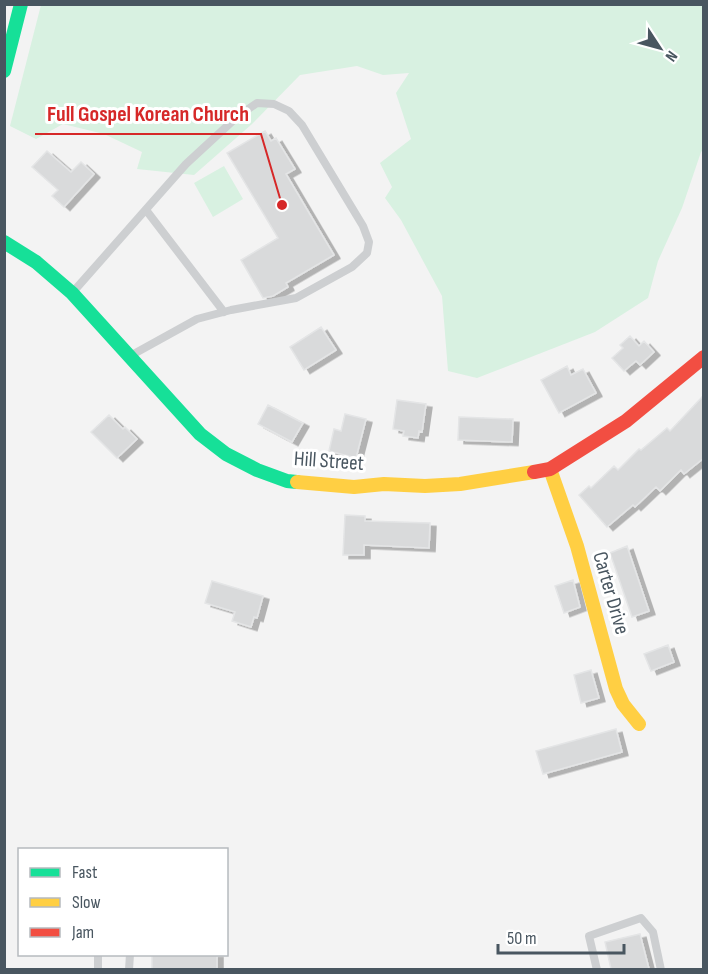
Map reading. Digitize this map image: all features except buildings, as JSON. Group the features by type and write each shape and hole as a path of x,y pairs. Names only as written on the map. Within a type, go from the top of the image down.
{"street":[{"path":"4,71 21,4"},
{"name":"Hill Street","path":"4,242 36,262 72,293 200,434 226,454 257,470 287,481 354,487 384,484 425,486 460,484 550,469 626,422 704,357"},
{"name":"Carter Drive","path":"550,469 577,546 616,689 623,704 639,724"}],"lane":[{"path":"72,293 186,164 238,116 257,103 274,104 289,111 303,125 363,226 369,242 367,253 352,267 297,298 197,319 129,357"},
{"path":"146,210 224,312"},
{"path":"597,969 589,936 641,918 653,932 661,969"}],"green space":[{"path":"41,5 703,5 703,150 682,208 658,261 648,298 595,332 477,378 448,371 442,296 401,220 385,198 392,187 380,163 411,139 396,93 409,73 383,75 357,66 300,75 252,124 194,175 137,169 142,152 104,134 63,124 36,139 10,126"},
{"path":"224,166 243,199 213,217 194,183"}],"traffic: fast":[{"path":"4,71 21,4"},
{"path":"4,242 36,262 72,293 200,434 226,454 257,470 287,481 297,482"}],"traffic: slow":[{"path":"550,469 577,546 616,689 623,704 639,724"},
{"path":"297,482 354,487 384,484 425,486 460,484 534,472"}],"traffic: jam":[{"path":"534,472 550,469 626,421 704,357"}],"place":[{"name":"Full Gospel Korean Church","path":"282,205"}]}
